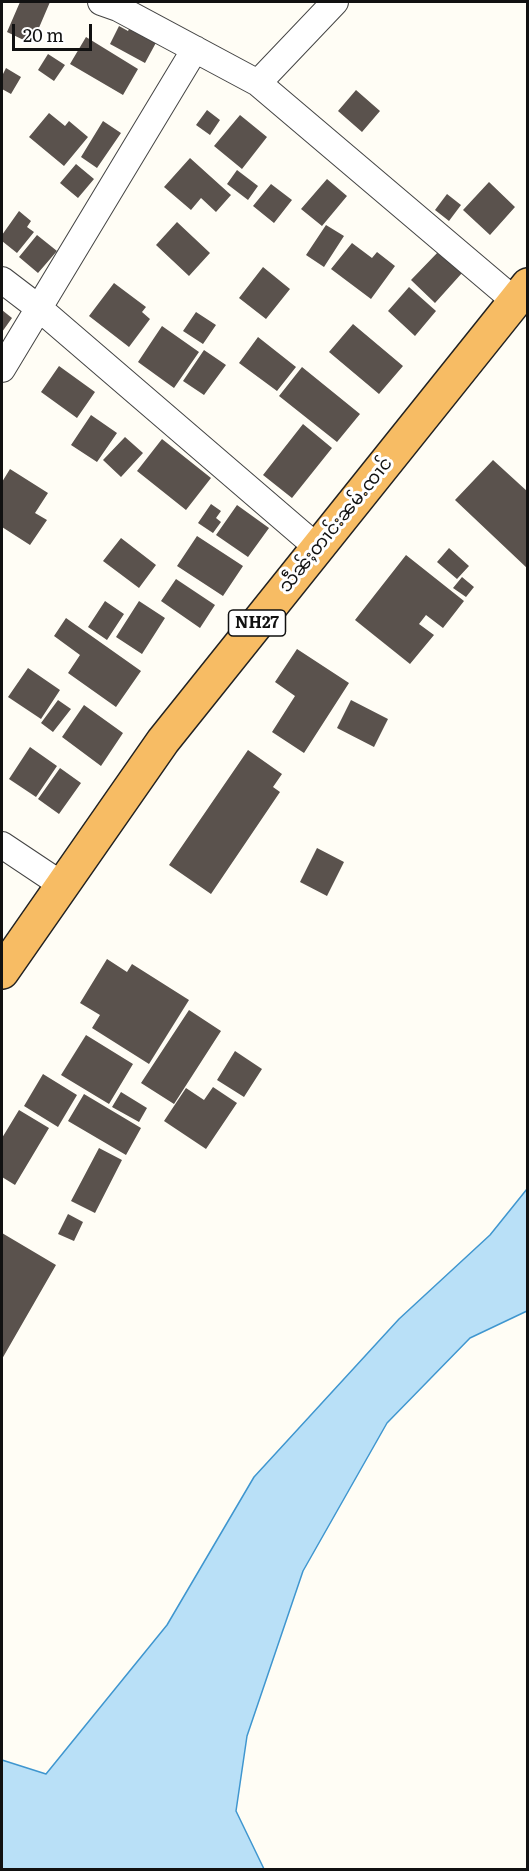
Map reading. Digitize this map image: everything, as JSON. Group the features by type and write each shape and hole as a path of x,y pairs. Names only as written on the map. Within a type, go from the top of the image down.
{"highway":[{"name":"သဵၼ်ႈတၢင်းၼမ်ႉၸၢင်","path":"2,972 163,741 521,293"}],"street":[{"path":"101,2 258,83 521,293"},
{"path":"258,83 335,2"},
{"path":"2,369 195,49"},
{"path":"2,280 40,309 318,548"},
{"path":"2,844 62,885"}],"water":[{"path":"527,1189 527,1311 470,1338 387,1423 303,1571 247,1736 236,1811 264,1869 2,1869 2,1760 46,1774 167,1625 254,1477 399,1319 490,1235"}],"building":[{"path":"20,2 50,2 32,44 7,32"},
{"path":"131,25 158,39 145,63 110,44 119,26 128,31"},
{"path":"86,37 138,69 123,95 70,64"},
{"path":"48,54 65,65 54,81 38,70"},
{"path":"6,68 21,77 11,94 2,89 2,76"},
{"path":"356,90 380,111 362,132 338,111"},
{"path":"207,110 220,120 210,135 196,125"},
{"path":"49,113 65,126 69,121 88,137 64,166 29,137"},
{"path":"240,115 267,137 242,169 214,146"},
{"path":"103,121 121,133 97,168 81,157"},
{"path":"190,158 231,195 216,212 201,198 191,210 164,187"},
{"path":"76,164 94,179 78,198 60,183"},
{"path":"237,170 258,186 248,200 227,184"},
{"path":"327,179 347,196 322,226 301,209"},
{"path":"489,182 515,207 490,235 463,210"},
{"path":"271,184 292,200 274,223 253,206"},
{"path":"447,194 461,205 449,221 435,210"},
{"path":"19,211 31,221 27,227 34,232 17,253 2,241 2,235"},
{"path":"177,222 210,253 189,276 156,245"},
{"path":"326,225 344,236 324,267 306,255"},
{"path":"37,235 57,251 38,273 19,257"},
{"path":"352,243 372,258 377,252 395,266 371,299 331,269"},
{"path":"439,251 462,273 435,303 411,280"},
{"path":"263,267 290,289 266,319 239,298"},
{"path":"114,283 146,307 142,312 150,319 129,347 89,316"},
{"path":"409,287 436,311 415,336 388,311"},
{"path":"2,310 12,318 2,332"},
{"path":"196,312 216,325 203,344 183,331"},
{"path":"353,324 403,366 379,394 329,352"},
{"path":"162,326 199,352 174,388 138,362"},
{"path":"258,337 296,367 277,391 239,363"},
{"path":"204,350 226,365 204,395 183,381"},
{"path":"59,366 95,392 77,418 41,392"},
{"path":"302,367 360,414 337,442 279,396"},
{"path":"91,415 117,433 97,462 71,445"},
{"path":"303,424 332,448 292,498 263,475"},
{"path":"125,437 143,453 121,477 103,460"},
{"path":"162,439 211,478 186,510 137,471"},
{"path":"493,460 528,492 528,569 455,500"},
{"path":"10,469 48,493 35,513 47,520 30,545 2,527 2,482"},
{"path":"211,504 221,511 216,518 221,522 213,533 198,523"},
{"path":"237,505 269,528 248,557 216,535"},
{"path":"197,536 243,566 223,596 177,566"},
{"path":"121,538 156,565 139,588 103,561"},
{"path":"449,548 469,566 457,579 437,562"},
{"path":"406,555 464,601 443,628 426,615 419,624 434,635 410,664 355,620"},
{"path":"462,577 474,587 466,597 453,588"},
{"path":"176,579 215,605 200,628 161,601"},
{"path":"105,601 124,614 107,640 88,627"},
{"path":"139,601 165,618 142,654 116,637"},
{"path":"66,618 141,671 116,707 68,673 80,655 54,636"},
{"path":"297,649 349,683 304,753 272,732 295,696 275,682"},
{"path":"28,668 60,690 41,719 8,697"},
{"path":"58,700 71,709 53,732 41,723"},
{"path":"351,700 388,719 374,747 337,728"},
{"path":"84,705 123,733 101,766 62,737"},
{"path":"30,747 57,766 36,797 9,779"},
{"path":"248,750 282,774 273,787 280,792 211,894 169,865"},
{"path":"60,768 81,783 59,814 38,799"},
{"path":"317,848 344,862 327,896 300,882"},
{"path":"107,959 127,972 132,964 189,1000 149,1064 92,1028 100,1015 80,1003"},
{"path":"189,1010 221,1031 174,1104 141,1083"},
{"path":"86,1035 133,1064 109,1104 61,1075"},
{"path":"235,1051 262,1069 244,1097 217,1080"},
{"path":"43,1074 77,1095 58,1127 24,1106"},
{"path":"213,1087 237,1103 206,1149 164,1121 186,1088 204,1100"},
{"path":"121,1092 147,1108 139,1122 112,1107"},
{"path":"84,1094 141,1128 126,1155 68,1121"},
{"path":"19,1110 49,1128 15,1185 2,1177 2,1138"},
{"path":"99,1148 122,1160 95,1213 71,1201"},
{"path":"68,1214 83,1222 74,1241 58,1234"},
{"path":"2,1233 56,1265 2,1359"}]}
